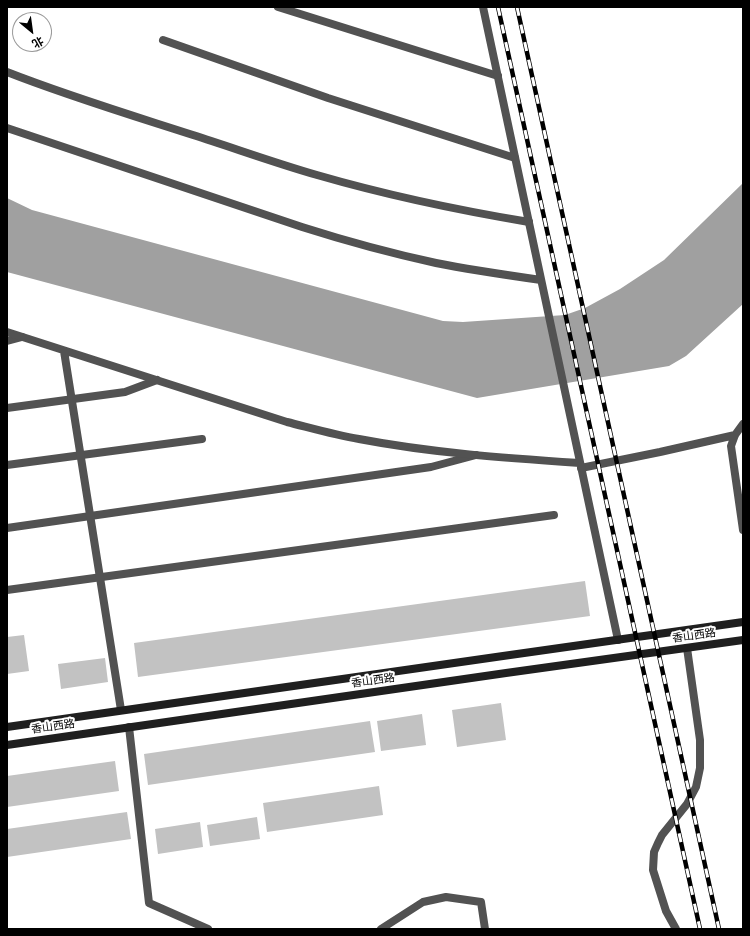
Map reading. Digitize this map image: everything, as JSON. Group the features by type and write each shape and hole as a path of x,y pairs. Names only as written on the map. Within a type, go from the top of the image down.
{"main road":[{"name":"香山西路","path":"7,727 743,622"},
{"name":"香山西路","path":"7,745 743,640"}],"street":[{"path":"278,7 498,76"},
{"path":"483,7 618,640"},
{"path":"163,40 328,98 515,158"},
{"path":"7,72 109,109 317,175 443,206 529,222"},
{"path":"7,128 347,241 436,263 489,273 541,280"},
{"path":"7,332 288,422 384,444 581,465 660,452 735,435"},
{"path":"7,342 22,337"},
{"path":"64,351 121,710"},
{"path":"7,408 125,392 157,380"},
{"path":"743,424 735,435 731,446 743,530"},
{"path":"7,465 202,439"},
{"path":"7,528 430,467 477,455"},
{"path":"7,590 554,515"},
{"path":"676,929 666,911 653,870 654,852 658,843 662,835 688,804 696,787 700,768 700,740 687,648"},
{"path":"129,727 149,903 208,929"},
{"path":"382,929 423,902 446,898 481,902 485,929"}],"shaded area":[{"path":"743,183 743,304 686,356 669,366 477,398 7,272 7,198 32,210 443,321 463,322 565,315 585,308 620,289 664,260"}],"building":[{"path":"585,581 590,616 138,677 134,643"},
{"path":"24,635 29,671 7,674 7,637"},
{"path":"105,658 108,682 61,689 58,664"},
{"path":"501,703 506,740 457,747 452,710"},
{"path":"422,714 426,745 381,751 377,721"},
{"path":"370,721 375,752 148,785 144,754"},
{"path":"115,761 119,791 7,807 7,776"},
{"path":"379,786 383,815 267,832 263,803"},
{"path":"127,812 131,839 7,857 7,829"},
{"path":"257,817 260,839 210,846 207,825"},
{"path":"200,822 203,847 158,854 155,829"}],"railway":[{"path":"498,7 700,929"},
{"path":"517,7 719,929"}]}
